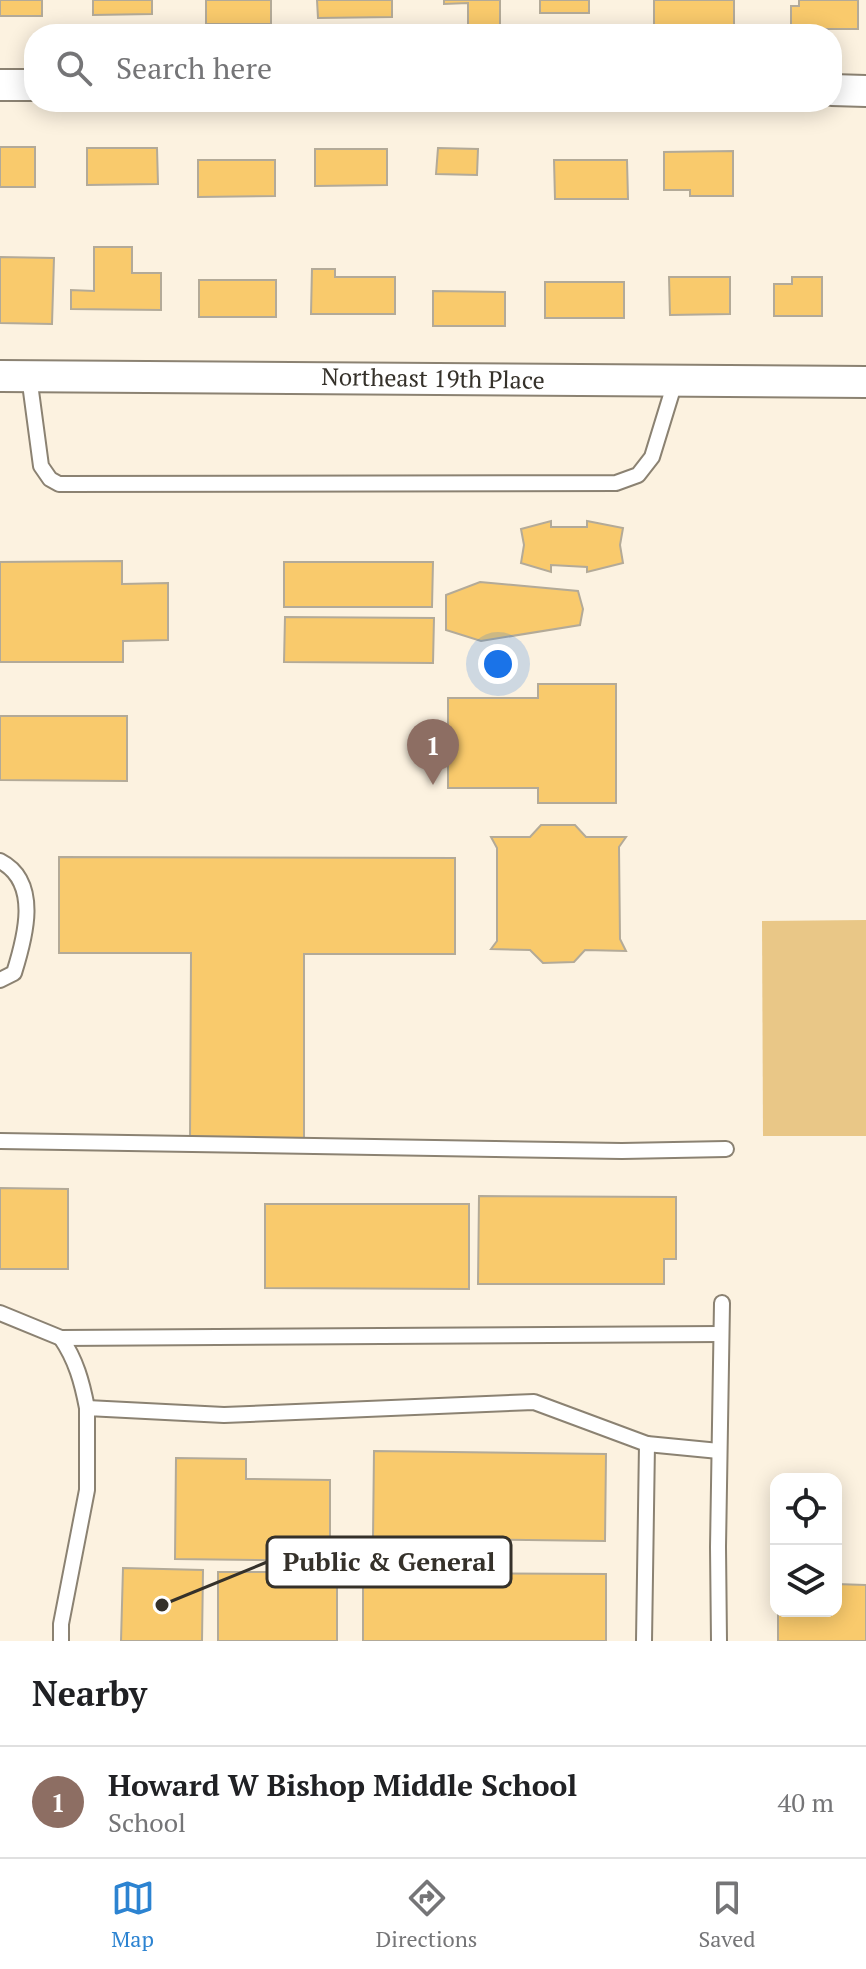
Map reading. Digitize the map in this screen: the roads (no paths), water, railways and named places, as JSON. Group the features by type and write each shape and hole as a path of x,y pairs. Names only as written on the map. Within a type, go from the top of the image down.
{"street":[{"path":"0,85 24,85"},
{"path":"842,90 866,91"},
{"name":"Northeast 19th Place","path":"14,376 866,382"}],"lane":[{"path":"14,376 41,466 50,479 59,484 616,483 638,475 652,457 675,382"},
{"path":"0,861 19,878 27,904 24,939 14,973 0,980"},
{"path":"0,1141 622,1151 726,1149"},
{"path":"719,1641 722,1303"},
{"path":"0,1313 61,1338 721,1334"},
{"path":"61,1338 80,1377 87,1408 87,1490 61,1624 61,1641"},
{"path":"87,1408 224,1415 534,1402 647,1444 719,1451"},
{"path":"644,1641 647,1444"}],"place":[{"name":"Howard W Bishop Middle School","path":"433,785"},
{"name":"Public & General","path":"162,1605"}]}
